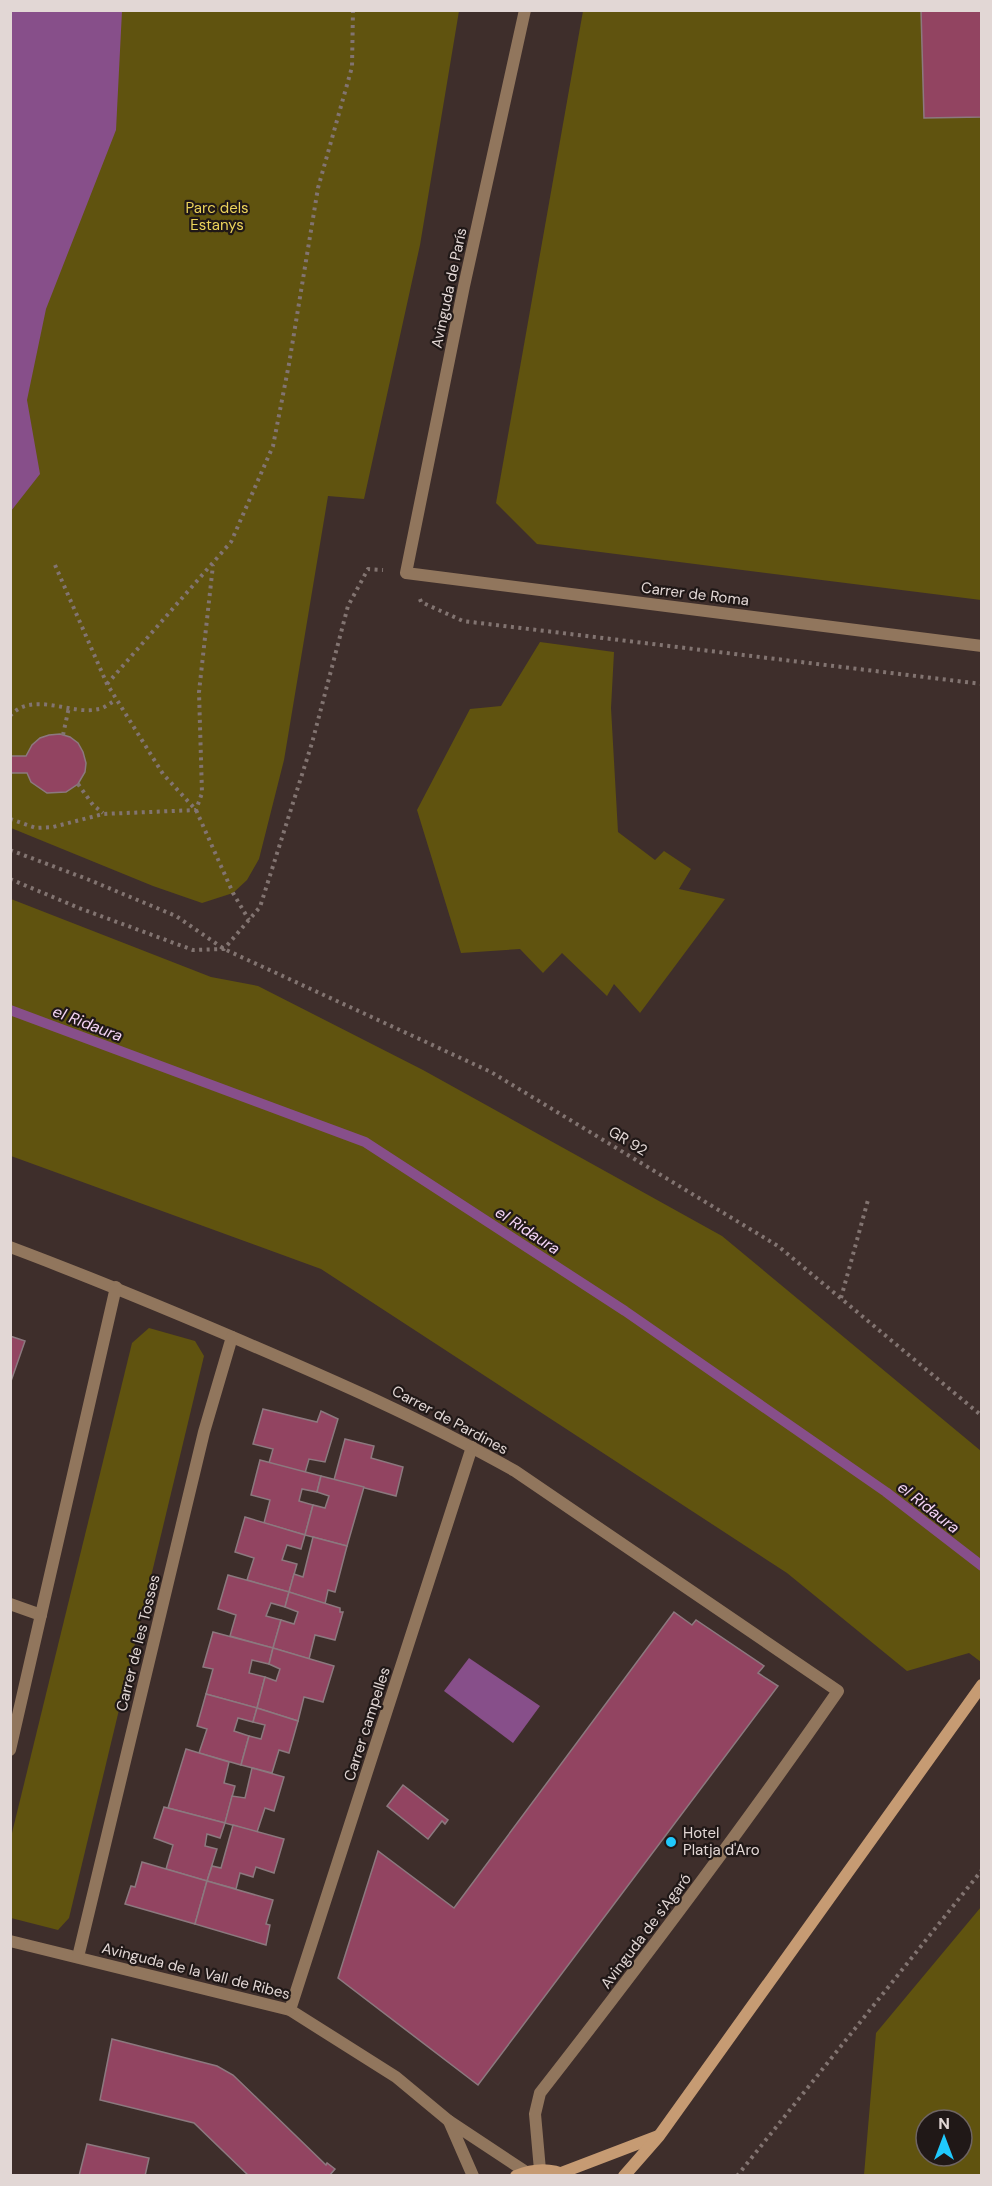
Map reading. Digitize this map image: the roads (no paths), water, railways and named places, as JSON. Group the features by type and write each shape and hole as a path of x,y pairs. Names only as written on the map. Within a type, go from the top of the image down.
{"main road":[{"path":"624,2175 659,2136 981,1686"},
{"path":"521,2174 540,2170 564,2174 659,2136"}],"street":[{"name":"Avinguda de París","path":"406,573 464,286 525,10"},
{"name":"Carrer de Roma","path":"406,573 981,646"},
{"name":"Carrer de Pardines","path":"10,1247 116,1287 390,1405 472,1447 515,1471 838,1691"},
{"path":"10,1750 116,1287"},
{"name":"Carrer de les Tosses","path":"78,1957 204,1432 232,1337"},
{"name":"Carrer campelles","path":"290,2010 472,1447"},
{"path":"10,1604 41,1615"},
{"name":"Avinguda de s'Agaró","path":"540,2170 535,2114 540,2093 693,1894 838,1691"},
{"name":"Avinguda de la Vall de Ribes","path":"10,1941 290,2010 396,2077 448,2121 521,2174"},
{"name":"Avinguda de la Vall de Ribes","path":"448,2121 472,2175"}],"waterway":[{"name":"el Ridaura","path":"10,1010 365,1142 625,1311 886,1492 982,1566"}],"place":[{"name":"Hotel Platja d'Aro","path":"671,1842"}],"park label":[{"name":"Parc dels Estanys","path":"217,216"}]}
